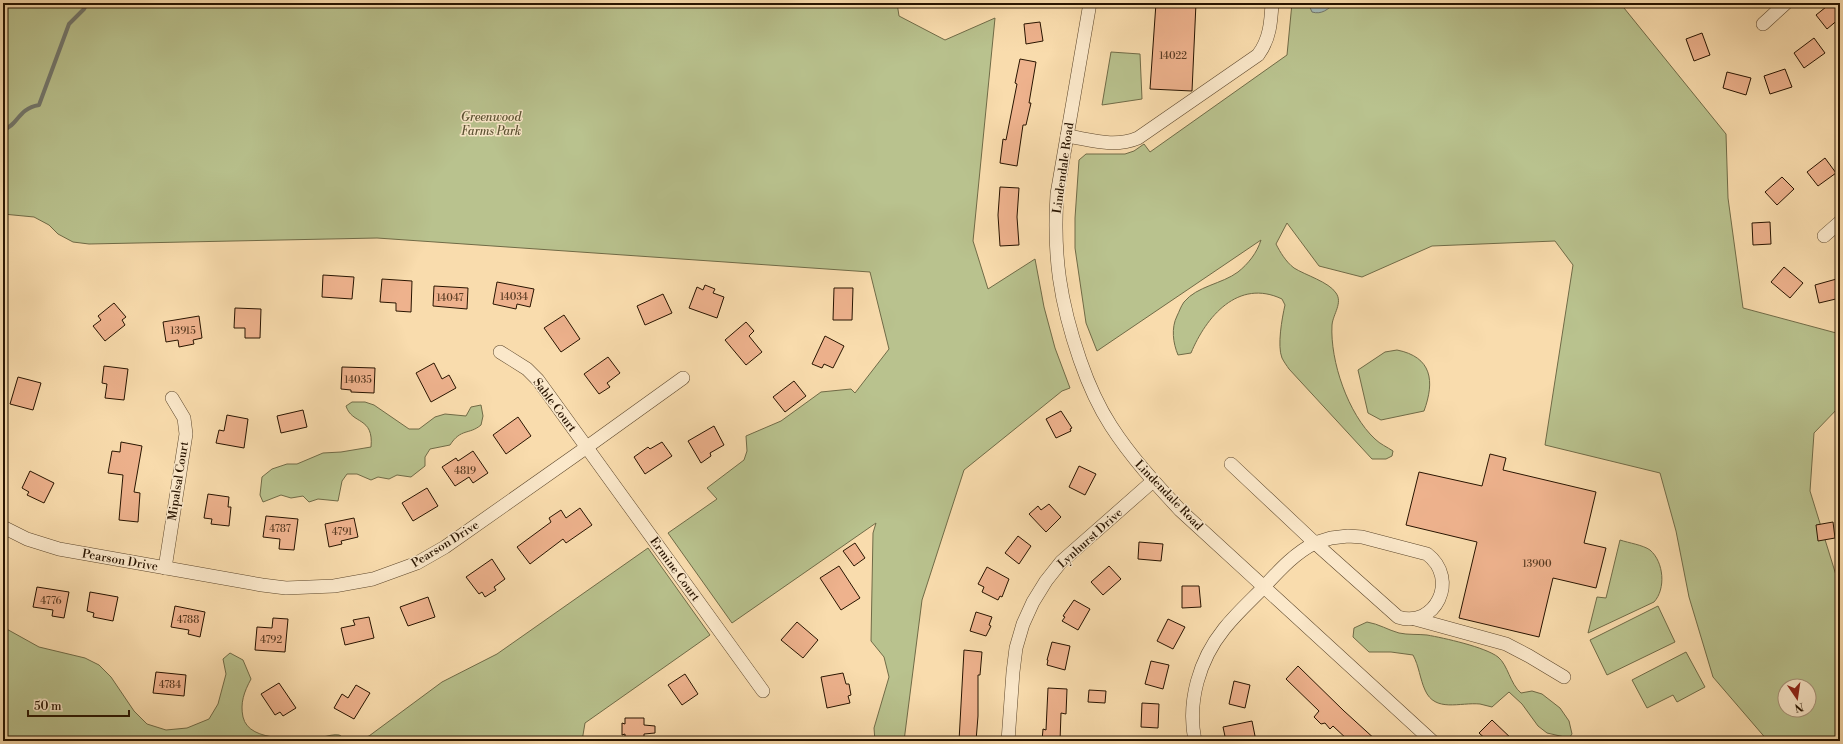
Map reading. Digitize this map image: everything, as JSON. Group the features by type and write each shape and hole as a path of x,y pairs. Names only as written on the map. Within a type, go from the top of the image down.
{"street":[{"name":"Lindendale Road","path":"1090,3 1057,194 1055,224 1060,289 1067,325 1085,376 1110,425 1132,456 1180,510 1432,741"},
{"path":"1067,136 1114,144 1126,143 1138,138 1258,55 1264,47 1270,33 1272,3"},
{"path":"1763,24 1786,3"},
{"path":"1824,236 1840,222"},
{"name":"Sable Court","path":"500,352 527,369 538,380 587,448"},
{"name":"Pearson Drive","path":"3,527 27,539 59,549 262,585 286,588 334,586 373,578 417,563 445,547 587,448 683,378"},
{"name":"Mipalsal Court","path":"165,568 186,434 184,418 172,398"},
{"name":"Ermine Court","path":"587,448 763,691"},
{"path":"1195,741 1192,709 1202,666 1211,647 1224,629 1294,555 1315,543 1331,538 1362,537 1427,554 1435,560 1441,568 1443,578 1441,592 1432,609 1423,616 1406,620 1394,614 1315,543 1230,464"},
{"name":"Lynhurst Drive","path":"1008,741 1016,648 1023,624 1033,602 1046,581 1061,562 1153,481"},
{"path":"1415,619 1506,644 1564,677"}],"green space":[{"name":"Greenwood Farms Park","path":"3,3 897,3 899,16 945,40 995,18 973,241 988,289 1035,259 1044,307 1055,348 1070,388 1062,391 964,470 922,600 904,741 875,741 874,728 889,677 884,657 871,641 873,533 876,523 732,623 668,533 717,499 707,488 744,460 747,451 746,436 781,421 821,392 851,389 855,393 889,349 870,272 377,238 89,244 73,242 58,234 49,225 34,217 3,214"},
{"path":"1292,3 1626,3 1624,8 1726,134 1728,198 1743,308 1840,334 1840,406 1814,433 1810,491 1840,588 1840,741 1768,741 1713,677 1689,597 1676,531 1660,473 1545,445 1573,265 1555,241 1432,246 1362,277 1319,266 1287,223 1276,244 1288,263 1299,271 1328,285 1333,289 1338,297 1338,305 1332,325 1332,339 1334,354 1343,386 1349,401 1365,428 1377,441 1393,451 1392,456 1386,459 1372,459 1289,369 1282,358 1280,339 1285,305 1282,299 1266,294 1251,294 1238,297 1226,305 1205,326 1191,353 1178,355 1173,330 1175,321 1184,302 1196,292 1225,280 1238,272 1252,258 1261,240 1097,351 1086,323 1075,248 1075,218 1079,160 1086,154 1125,154 1134,151 1144,144 1150,152 1287,55"},
{"path":"1111,52 1140,54 1142,99 1102,105"},
{"path":"1397,350 1409,353 1418,358 1424,364 1430,380 1427,400 1424,411 1381,420 1368,413 1358,370 1385,352"},
{"path":"352,402 365,402 374,405 409,429 419,429 435,417 445,414 466,416 471,407 481,405 483,416 481,425 473,430 461,434 450,445 430,449 425,457 425,466 411,477 397,475 389,479 378,477 371,480 357,474 347,474 342,481 338,501 318,499 309,502 303,496 291,498 281,495 263,502 260,495 262,477 272,469 287,464 297,464 323,453 341,452 371,447 371,437 366,425 353,416 346,406"},
{"path":"1620,540 1644,547 1655,555 1661,568 1662,576 1662,583 1658,597 1654,602 1588,633 1597,597 1606,598"},
{"path":"648,548 710,635 585,723 582,741 353,741 369,736 442,682 497,654"},
{"path":"1658,606 1675,642 1607,675 1590,640"},
{"path":"1367,622 1399,633 1427,635 1474,646 1492,653 1501,660 1514,685 1521,693 1532,691 1542,694 1560,708 1569,721 1572,734 1569,738 1547,733 1538,726 1522,704 1509,692 1492,707 1480,704 1449,705 1435,702 1429,697 1425,690 1413,655 1391,652 1369,652 1353,637 1354,628"},
{"path":"3,627 39,647 85,658 99,665 111,677 134,711 147,724 166,730 187,728 209,719 218,704 226,674 223,659 230,653 243,660 251,679 246,688 242,707 243,717 247,726 255,732 277,738 323,737 339,735 345,741 3,741"},
{"path":"1686,652 1705,687 1677,702 1673,695 1647,708 1632,680"}],"water":[{"path":"1308,3 1335,3 1325,11 1316,13 1312,12"}],"building":[{"path":"1156,3 1196,3 1192,91 1150,89"},
{"path":"1831,3 1840,3 1840,18 1827,29 1816,15"},
{"path":"1040,22 1043,41 1026,44 1024,24"},
{"path":"1702,33 1710,55 1694,61 1686,39"},
{"path":"1814,38 1825,53 1804,68 1794,53"},
{"path":"1020,59 1036,62 1029,103 1031,103 1026,125 1023,125 1017,166 1000,163 1003,139 1006,140 1017,84 1015,83"},
{"path":"1785,69 1792,87 1770,94 1764,76"},
{"path":"1727,72 1751,78 1746,95 1723,88"},
{"path":"1825,158 1836,173 1818,186 1807,172"},
{"path":"1782,177 1794,189 1777,205 1765,192"},
{"path":"1000,187 1019,188 1017,217 1019,245 1000,246 998,215"},
{"path":"1770,222 1771,244 1753,245 1752,223"},
{"path":"1784,267 1803,283 1790,298 1771,282"},
{"path":"323,275 354,277 352,299 322,297"},
{"path":"1840,278 1840,298 1819,303 1815,285"},
{"path":"382,279 412,281 411,312 396,311 396,303 380,302"},
{"path":"497,282 534,289 530,307 517,304 516,309 493,304"},
{"path":"705,285 715,289 713,293 724,297 717,318 689,308 697,287 703,290"},
{"path":"434,286 468,288 467,309 433,306"},
{"path":"834,288 853,288 852,320 833,320"},
{"path":"663,294 672,313 645,325 637,306"},
{"path":"114,303 126,317 122,320 125,325 105,341 93,326 101,320 98,316"},
{"path":"235,308 261,309 260,338 245,338 245,328 234,328"},
{"path":"564,315 580,339 561,352 544,328"},
{"path":"199,316 202,338 193,340 194,344 179,347 178,340 166,342 163,322"},
{"path":"746,322 754,331 749,336 762,352 746,365 725,340"},
{"path":"825,336 844,346 833,368 824,364 822,368 812,364"},
{"path":"608,357 620,373 607,383 610,387 599,394 584,374"},
{"path":"434,363 442,379 449,375 456,388 431,402 416,373"},
{"path":"104,366 128,369 124,400 105,398 107,384 102,383"},
{"path":"342,367 375,368 374,393 351,392 351,390 341,389"},
{"path":"18,377 41,383 33,410 10,404"},
{"path":"794,381 806,396 785,412 773,397"},
{"path":"303,410 307,427 281,433 277,416"},
{"path":"1061,411 1072,428 1070,429 1071,431 1056,438 1046,419"},
{"path":"227,415 248,419 244,448 216,443 219,430 224,431"},
{"path":"518,417 531,436 506,454 493,435"},
{"path":"714,426 724,445 710,453 711,456 701,463 688,441"},
{"path":"121,442 142,446 134,492 140,493 138,522 119,520 123,475 108,473 112,451 120,452"},
{"path":"662,442 672,456 645,474 634,457 648,447 650,449"},
{"path":"473,451 488,473 473,483 469,477 455,486 442,467 456,458 458,461"},
{"path":"1490,454 1506,458 1503,470 1596,492 1584,543 1606,548 1596,588 1553,578 1539,637 1459,618 1477,542 1406,525 1419,472 1482,486"},
{"path":"1079,466 1096,474 1085,495 1069,487"},
{"path":"30,471 54,483 44,503 27,495 29,492 22,488"},
{"path":"427,488 438,506 413,521 402,503"},
{"path":"208,494 229,497 228,507 231,507 229,526 211,524 212,519 204,518"},
{"path":"1049,504 1061,517 1046,532 1029,514 1038,506 1041,510"},
{"path":"580,508 592,525 566,543 563,539 530,564 517,547 551,522 549,518 561,510 566,518"},
{"path":"266,516 298,519 294,550 279,549 280,539 263,537"},
{"path":"354,518 358,537 341,541 342,544 329,547 325,524"},
{"path":"1833,522 1835,538 1818,541 1816,525"},
{"path":"1018,536 1031,546 1019,564 1005,553"},
{"path":"1139,542 1163,544 1161,561 1138,559"},
{"path":"855,543 865,558 854,566 843,551"},
{"path":"492,559 505,579 494,587 496,590 485,597 482,592 479,594 466,577"},
{"path":"839,566 860,598 841,610 820,578"},
{"path":"1109,566 1121,579 1103,595 1091,582"},
{"path":"987,567 1009,579 1002,597 1000,596 998,600 982,592 984,587 978,584"},
{"path":"1182,586 1199,586 1201,607 1182,608"},
{"path":"37,587 69,592 64,618 52,616 53,610 33,607"},
{"path":"90,592 118,597 113,621 93,617 94,613 87,611"},
{"path":"428,597 435,617 408,626 400,607"},
{"path":"1074,600 1090,609 1078,630 1062,621 1065,617 1063,616"},
{"path":"175,606 205,612 200,637 188,634 189,630 171,627"},
{"path":"976,612 992,617 989,625 991,626 986,636 970,631"},
{"path":"369,617 374,638 345,645 341,628 355,625 353,620"},
{"path":"273,618 288,619 285,652 255,650 257,627 272,628"},
{"path":"1168,619 1185,627 1173,649 1157,641"},
{"path":"797,622 818,640 803,658 781,640"},
{"path":"1052,642 1070,646 1065,670 1047,665"},
{"path":"964,650 982,652 980,675 978,675 978,716 976,741 959,741"},
{"path":"1151,661 1169,665 1163,689 1145,684"},
{"path":"1298,666 1377,741 1349,741 1333,726 1330,729 1325,723 1321,724 1314,717 1319,711 1286,679"},
{"path":"156,672 186,675 184,696 153,693"},
{"path":"843,673 846,684 849,684 851,695 848,696 850,703 827,708 821,677"},
{"path":"685,674 698,694 682,705 668,685"},
{"path":"1234,681 1250,685 1245,708 1229,704"},
{"path":"279,683 296,708 283,716 280,712 275,715 261,694"},
{"path":"356,685 370,693 354,719 334,708 342,694 348,698"},
{"path":"1048,688 1067,689 1066,714 1061,713 1060,741 1042,741 1043,729 1046,730"},
{"path":"1089,690 1106,691 1105,703 1088,702"},
{"path":"1142,703 1159,704 1158,728 1141,727"},
{"path":"625,718 644,718 644,725 655,726 655,733 644,734 644,741 625,741 625,734 622,735 622,723 625,724"},
{"path":"1492,720 1514,741 1488,741 1479,733"},
{"path":"1252,721 1256,741 1226,741 1223,727"}],"waterway":[{"path":"3,130 12,125 26,110 39,105 69,24 84,9 87,3"}]}
